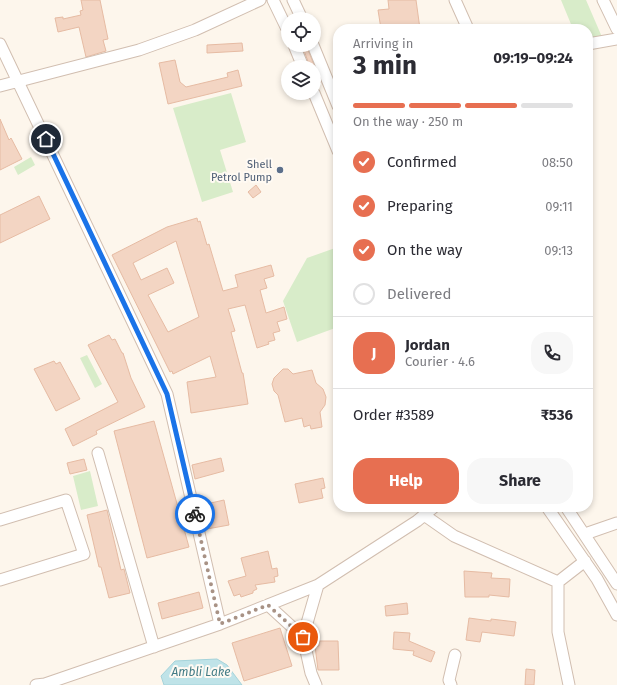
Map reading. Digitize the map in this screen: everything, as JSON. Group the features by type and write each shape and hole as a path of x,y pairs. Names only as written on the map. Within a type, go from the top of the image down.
{"street":[{"path":"0,86 139,50 195,30 260,0"},
{"path":"273,0 281,17"},
{"path":"293,0 299,12"},
{"path":"455,0 466,24"},
{"path":"603,0 617,29"},
{"path":"593,43 617,39"},
{"path":"0,44 167,394 220,624"},
{"path":"317,52 333,85"},
{"path":"317,100 333,139"},
{"path":"98,453 154,646"},
{"path":"0,520 66,500 84,554 0,580"},
{"path":"42,685 220,624 318,585 428,512"},
{"path":"551,512 598,579 617,615"},
{"path":"570,512 609,569 617,584"},
{"path":"424,515 454,536 558,582"},
{"path":"585,534 617,523"},
{"path":"558,582 585,561"},
{"path":"598,579 609,569"},
{"path":"558,582 558,632 569,685"},
{"path":"316,685 311,673 303,637 318,585"},
{"path":"268,605 303,637"},
{"path":"451,685 449,680 455,655"}],"green space":[{"path":"561,0 586,0 602,37 593,41 593,24 571,24"},
{"path":"231,93 246,142 220,150 233,192 202,202 173,108"},
{"path":"31,157 35,165 18,175 14,167"},
{"path":"333,249 333,329 297,342 283,301 307,258"},
{"path":"87,355 102,384 95,388 80,358"},
{"path":"90,471 98,506 81,510 73,476"}],"water":[{"name":"Ambli Lake","path":"217,659 227,665 242,685 164,685 161,676 175,661"}],"building":[{"path":"81,0 100,0 108,39 103,40 106,51 86,57 79,27 58,32 55,18 63,17 63,19 81,15 80,11 83,10"},
{"path":"388,0 416,0 419,24 380,24 378,10 389,9"},
{"path":"242,43 243,51 207,53 207,45"},
{"path":"305,52 309,52 312,60 307,60"},
{"path":"175,60 180,82 186,87 228,77 227,73 238,70 242,86 168,104 159,63"},
{"path":"0,119 9,140 11,138 22,159 0,170"},
{"path":"256,185 261,192 253,198 248,192"},
{"path":"39,196 50,219 0,243 0,215"},
{"path":"197,218 198,222 200,221 207,245 209,244 223,291 238,287 235,275 271,265 274,276 264,279 267,288 260,290 266,313 284,307 287,319 277,322 280,331 273,333 275,340 268,342 269,344 257,348 245,305 228,309 235,331 231,332 243,373 248,404 191,413 187,382 216,377 210,356 173,374 172,371 170,372 112,255 167,227","holes":["176,241 199,317 168,332 148,295 174,283 167,268 141,280 133,263"]},
{"path":"109,335 112,340 115,339 123,353 131,378 145,407 96,431 97,434 73,446 65,429 118,402 88,345"},
{"path":"54,361 56,364 60,362 80,399 56,411 34,369"},
{"path":"283,369 288,369 293,374 312,370 316,383 323,389 326,397 325,405 320,412 322,427 311,429 310,425 304,427 302,418 285,422 278,395 274,391 272,384 274,378"},
{"path":"154,421 189,547 147,558 114,431"},
{"path":"221,458 224,471 195,479 192,465"},
{"path":"84,459 87,470 70,474 67,463"},
{"path":"323,478 325,488 321,489 323,498 299,503 295,484"},
{"path":"224,500 229,525 207,529 202,505"},
{"path":"107,510 121,570 124,569 130,593 109,598 101,567 99,567 87,515"},
{"path":"268,551 272,569 277,568 278,576 274,577 275,582 255,585 257,589 253,591 253,593 241,597 240,594 234,596 228,581 246,576 241,558"},
{"path":"464,571 492,573 491,578 510,579 509,597 489,595 489,597 465,597"},
{"path":"199,592 203,608 162,619 158,603"},
{"path":"407,603 408,614 386,616 385,606"},
{"path":"469,618 516,622 514,636 482,632 480,642 466,640"},
{"path":"280,628 292,666 244,681 232,643"},
{"path":"394,632 410,633 409,641 435,652 431,662 413,655 414,651 393,649"},
{"path":"319,641 338,641 339,670 318,670 315,646 319,646"},
{"path":"526,669 535,670 534,685 525,685"}],"way so far":[{"path":"195,514 220,624 268,605 303,637"}],"place":[{"name":"Shell Petrol Pump","path":"280,170"}],"route":[{"path":"46,139 167,394 195,514"}]}
